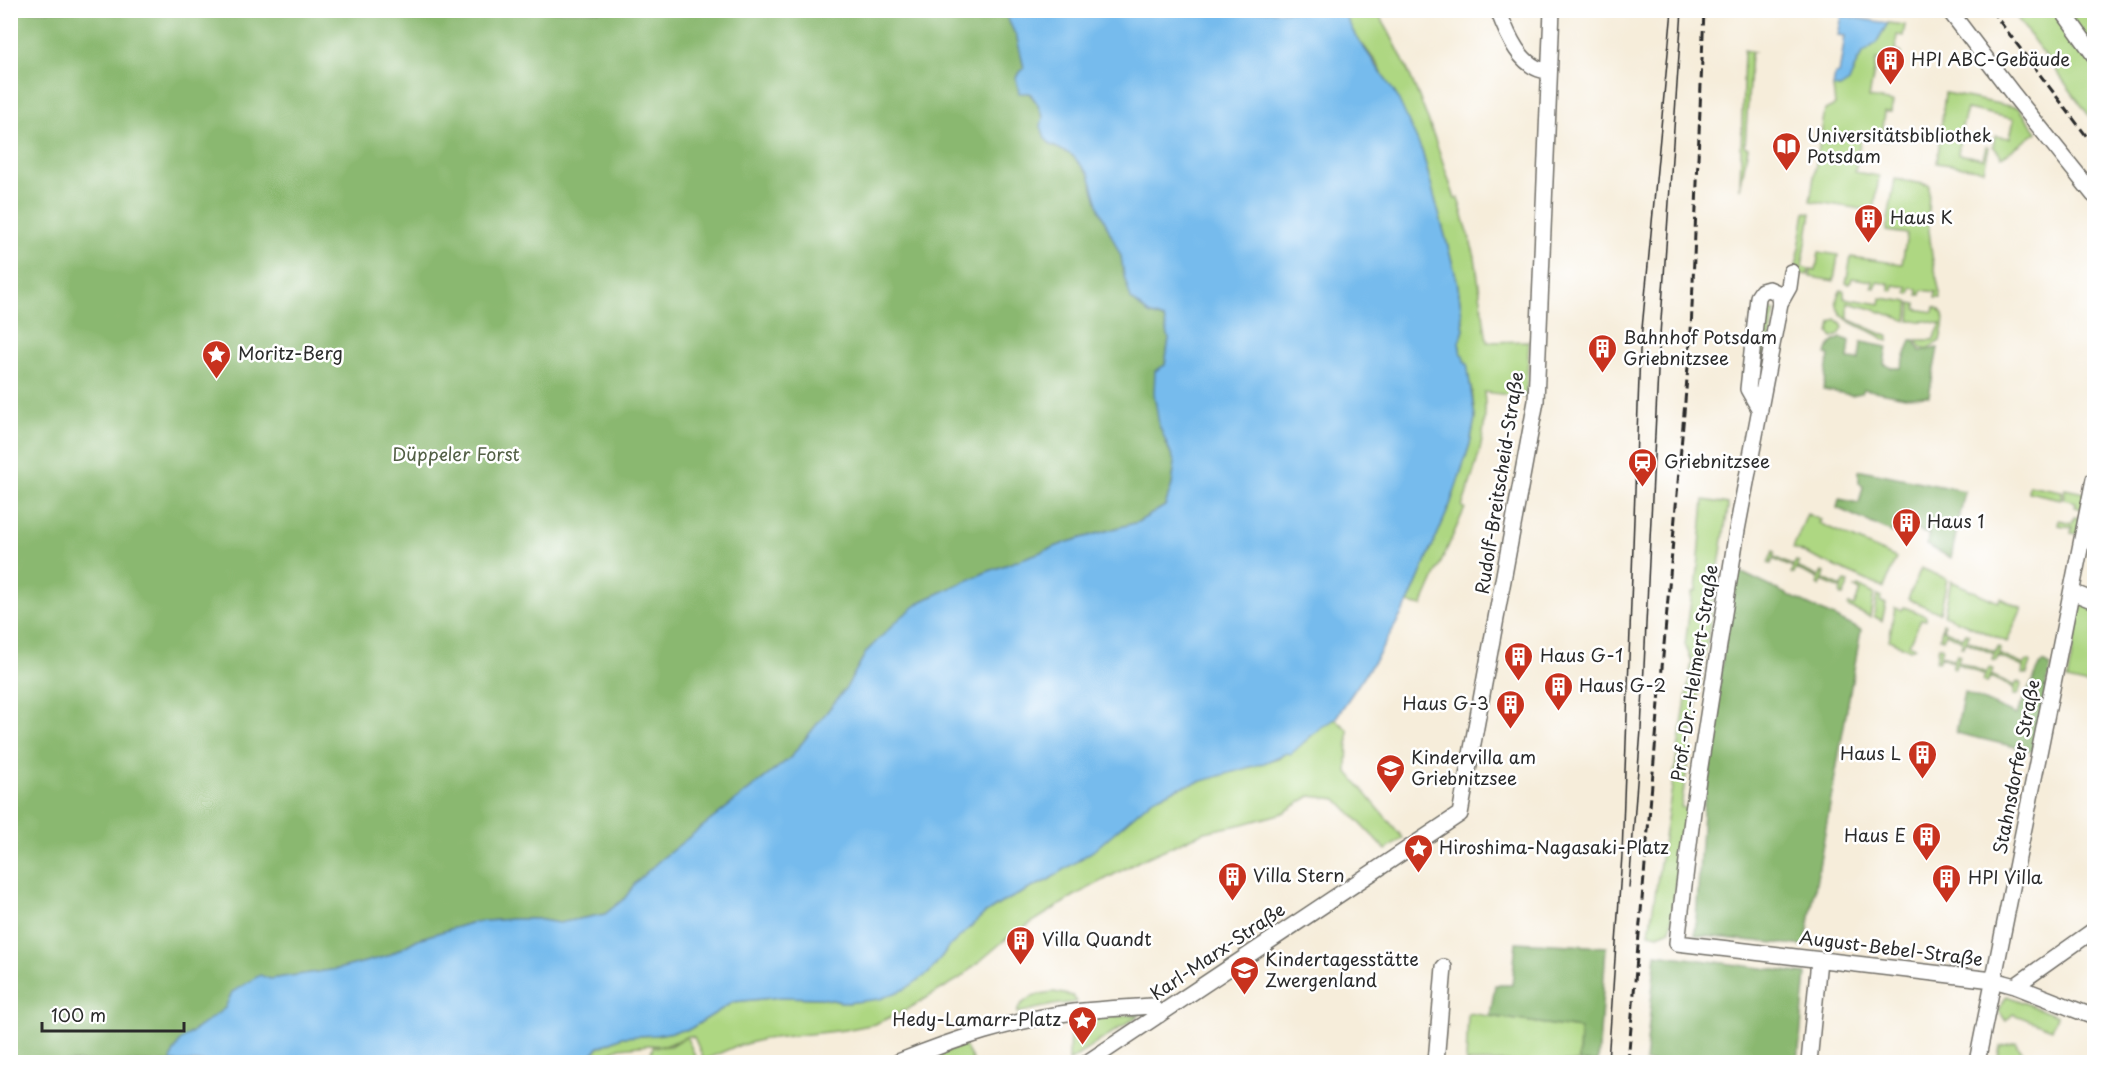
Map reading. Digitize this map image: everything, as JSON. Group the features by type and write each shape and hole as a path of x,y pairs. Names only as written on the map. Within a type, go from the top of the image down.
{"street":[{"path":"1498,10 1506,30 1527,63 1540,71 1550,71"},
{"name":"Rudolf-Breitscheid-Straße","path":"1460,814 1536,401 1552,10"},
{"path":"2062,10 2094,55"},
{"path":"1952,14 2094,195"},
{"name":"Prof.-Dr.-Helmert-Straße","path":"1677,944 1701,759 1737,530 1780,303 1789,287 1791,272"},
{"path":"1760,410 1748,389 1758,300 1762,291 1769,289 1778,293 1780,303"},
{"name":"Stahnsdorfer Straße","path":"1977,1062 2094,478"},
{"path":"2072,592 2094,601"},
{"name":"Karl-Marx-Straße","path":"1088,1062 1460,814"},
{"path":"2015,986 2094,930"},
{"name":"August-Bebel-Straße","path":"1677,944 1993,980 2015,986 2094,1017"},
{"path":"1809,1062 1819,960"},
{"path":"1436,1062 1444,967"},
{"path":"898,1062 963,1037 1071,1012 1152,1006 1159,1015"}],"green space":[{"name":"Düppeler Forst","path":"10,11 1004,11 1017,38 1024,68 1016,77 1037,103 1043,117 1042,126 1045,138 1051,145 1072,155 1089,174 1100,211 1121,256 1124,276 1149,314 1164,319 1169,339 1165,365 1166,443 1175,463 1172,485 1165,506 1138,522 1068,542 984,573 922,601 867,651 846,688 790,758 660,860 636,882 625,898 605,914 559,923 536,919 474,922 418,939 388,956 338,969 270,979 232,992 224,1009 178,1044 171,1062 11,1062"},
{"path":"1343,11 1377,11 1412,79 1455,199 1458,198 1475,257 1487,342 1529,341 1526,397 1484,392 1483,436 1462,507 1465,508 1422,606 1408,603 1450,505 1470,444 1475,418 1472,392 1459,342 1464,330 1457,280 1422,151 1378,65 1354,33"},
{"path":"1920,11 1953,11 1949,19 1919,15"},
{"path":"2012,11 2094,11 2094,122 2093,121"},
{"path":"1888,23 1905,25 1903,36 1897,35 1895,51 1901,53 1899,63 1876,60 1869,98 1893,102 1891,112 1885,112 1883,128 1888,129 1887,140 1861,136 1855,172 1879,176 1874,211 1810,201 1825,110 1835,105 1833,87 1840,88 1853,73 1863,53 1876,43"},
{"path":"1744,50 1754,52 1751,53 1745,146 1748,147 1740,189"},
{"path":"1945,93 2019,108 2037,132 2002,157 1993,146 1995,136 2010,138 2014,119 1967,109 1958,154 1983,159 1986,146 1989,147 1984,170 1937,163"},
{"path":"1895,179 1929,185 1928,221 1932,256 1941,298 1935,298 1936,292 1922,290 1921,295 1918,295 1918,289 1912,288 1910,294 1907,293 1908,287 1894,285 1893,291 1890,290 1890,284 1877,282 1875,288 1872,287 1873,281 1852,278 1850,284 1846,283 1851,257 1902,264 1907,234 1886,231"},
{"path":"1805,212 1811,213 1802,267 1809,269 1808,275 1795,273"},
{"path":"1819,252 1838,255 1834,281 1810,277 1811,269 1816,270"},
{"path":"1841,290 1844,291 1844,298 1880,304 1881,298 1909,302 1907,321 1848,303 1848,319 1889,337 1888,341 1846,319 1840,313 1837,299"},
{"path":"1911,303 1916,304 1916,309 1933,312 1934,307 1942,312 1943,326 1940,341 1927,349 1921,348 1917,340 1933,340 1941,324 1910,321"},
{"path":"1761,308 1775,311 1760,384 1754,384"},
{"path":"1836,319 1843,328 1839,335 1833,338 1829,333 1831,322"},
{"path":"1841,338 1850,341 1848,359 1859,360 1861,342 1887,347 1884,364 1892,368 1901,368 1911,340 1915,340 1920,351 1938,348 1929,396 1905,397 1864,389 1861,393 1852,395 1823,390 1829,355 1826,354 1827,351 1831,344"},
{"path":"1859,471 1965,491 1951,558 1926,545 1930,535 1914,529 1910,538 1894,531 1893,533 1837,508 1839,499 1859,503 1863,487 1859,482"},
{"path":"2029,485 2062,491 2061,499 2028,492"},
{"path":"2065,489 2085,493 2083,509 2075,507 2076,502 2063,499"},
{"path":"1704,500 1728,504 1728,508 1681,807 1688,809 1677,870 1671,924 1670,930 1658,935 1649,933 1692,661 1685,645 1692,592 1696,591"},
{"path":"1807,514 1821,520 1819,523 1896,558 1884,588 1793,548"},
{"path":"2074,517 2081,518 2078,534 2071,533 2072,527 2058,525 2059,520 2072,523"},
{"path":"1773,551 1775,552 1774,557 1793,566 1796,561 1799,562 1797,567 1819,577 1822,572 1825,573 1823,579 1842,587 1845,582 1849,583 1843,596 1840,595 1841,589 1822,581 1820,586 1817,584 1819,579 1796,569 1794,574 1791,573 1793,568 1773,559 1771,564 1768,563"},
{"path":"1921,568 1947,579 1940,613 1908,599"},
{"path":"1734,569 1861,630 1805,946 1695,935 1703,812"},
{"path":"1951,581 1998,602 2000,598 2022,608 2007,642 1944,615"},
{"path":"1858,586 1874,594 1870,617 1848,607 1849,604 1854,606 1860,591 1855,588"},
{"path":"1877,595 1881,597 1880,601 1886,604 1882,621 1874,616"},
{"path":"2082,603 2094,608 2094,686 2067,680"},
{"path":"1904,607 1926,617 1926,620 1921,619 1909,644 1915,647 1910,650 1889,640 1895,608 1902,610"},
{"path":"1943,623 1945,624 1943,629 1963,638 1966,633 1969,634 1967,640 1995,652 1998,647 2000,648 1999,654 2024,665 2029,661 2031,663 2027,674 2022,674 2023,667 1998,656 1996,661 1993,660 1994,654 1966,642 1961,647 1963,641 1946,633 1943,639 1940,638"},
{"path":"1939,646 1943,648 1941,654 1954,660 1957,654 1960,655 1958,661 1986,673 1989,668 1993,669 1991,675 2015,686 2017,682 2020,682 2022,684 2017,695 2013,695 2014,688 1990,677 1987,683 1983,681 1985,675 1957,663 1955,668 1952,667 1954,662 1941,656 1938,662 1936,661"},
{"path":"2042,662 2051,666 2033,751 1956,733 1964,692 2016,715"},
{"path":"1335,719 1348,730 1347,771 1403,838 1386,850 1337,799 1310,796 1283,813 1204,832 1139,861 1074,896 1006,939 959,979 906,1010 875,1024 845,1030 764,1039 734,1047 704,1060 694,1037 688,1036 698,1062 656,1062 650,1056 653,1047 670,1046 686,1037 665,1046 620,1048 605,1055 597,1062 583,1062 600,1047 622,1037 656,1035 690,1029 733,1002 781,997 822,998 847,1003 860,1001 929,973 948,948 984,914 1050,879 1153,799 1178,788 1278,758 1305,742 1321,727"},
{"path":"1516,942 1606,947 1598,1062 1579,1062 1580,1029 1490,1016 1495,985 1512,985"},
{"path":"1656,954 1806,974 1798,1062 1645,1062"},
{"path":"1054,992 1073,996 1077,1002 1017,1013 1027,1000 1037,995"},
{"path":"2007,996 2057,1016 2052,1029 2013,1014 2006,1021 1998,1010"},
{"path":"1468,1013 1580,1029 1579,1062 1466,1062"},
{"name":"Hedy-Lamarr-Platz","path":"1141,1014 1069,1061 1070,1020"},
{"path":"2016,1042 2029,1062 1997,1062 2000,1046"},
{"path":"964,1045 974,1062 933,1062 931,1057"}],"water":[{"path":"1004,11 1343,11 1354,33 1397,96 1422,151 1457,280 1464,330 1459,342 1461,355 1464,355 1465,363 1467,363 1475,418 1470,444 1450,505 1408,603 1377,657 1335,719 1321,727 1291,754 1287,753 1264,763 1178,788 1153,799 1093,851 1050,879 984,914 948,948 929,973 905,989 880,999 847,1003 822,998 781,997 733,1002 690,1029 656,1035 622,1037 599,1047 583,1062 171,1062 180,1041 225,1008 232,992 260,975 270,979 338,969 388,956 418,939 474,922 536,919 559,923 605,914 625,898 636,882 660,860 790,758 846,688 867,651 900,618 922,601 984,573 1068,542 1138,522 1165,506 1172,485 1175,463 1159,425 1154,393 1155,371 1165,365 1169,339 1164,319 1149,314 1131,299 1121,256 1100,211 1089,174 1072,155 1051,145 1045,138 1041,126 1043,117 1037,103 1030,93 1019,93 1016,77 1024,68 1017,38"},
{"path":"1842,16 1888,23 1876,43 1863,53 1857,62 1849,82 1840,88 1833,87 1835,74 1839,74 1845,36 1838,35"}],"tram line":[{"path":"1608,1062 1622,855 1640,350 1672,10"},
{"path":"1629,888 1641,730 1659,350 1682,10"}],"railway":[{"path":"1628,1062 1691,332 1704,10"},
{"path":"1991,10 2094,146"}],"place":[{"name":"HPI ABC-Gebäude","path":"1890,86"},
{"name":"Universitätsbibliothek Potsdam","path":"1786,172"},
{"name":"Haus K","path":"1869,244"},
{"name":"Bahnhof Potsdam Griebnitzsee","path":"1602,374"},
{"name":"Moritz-Berg","path":"217,380"},
{"name":"Griebnitzsee","path":"1643,488"},
{"name":"Haus 1","path":"1906,548"},
{"name":"Haus G-1","path":"1519,682"},
{"name":"Haus G-2","path":"1558,712"},
{"name":"Haus G-3","path":"1510,730"},
{"name":"Haus L","path":"1922,780"},
{"name":"Kindervilla am Griebnitzsee","path":"1390,794"},
{"name":"Haus E","path":"1927,862"},
{"name":"Hiroshima-Nagasaki-Platz","path":"1418,874"},
{"name":"Villa Stern","path":"1232,902"},
{"name":"HPI Villa","path":"1947,904"},
{"name":"Villa Quandt","path":"1021,966"},
{"name":"Kindertagesstätte Zwergenland","path":"1244,996"},
{"name":"Hedy-Lamarr-Platz","path":"1082,1046"}]}
